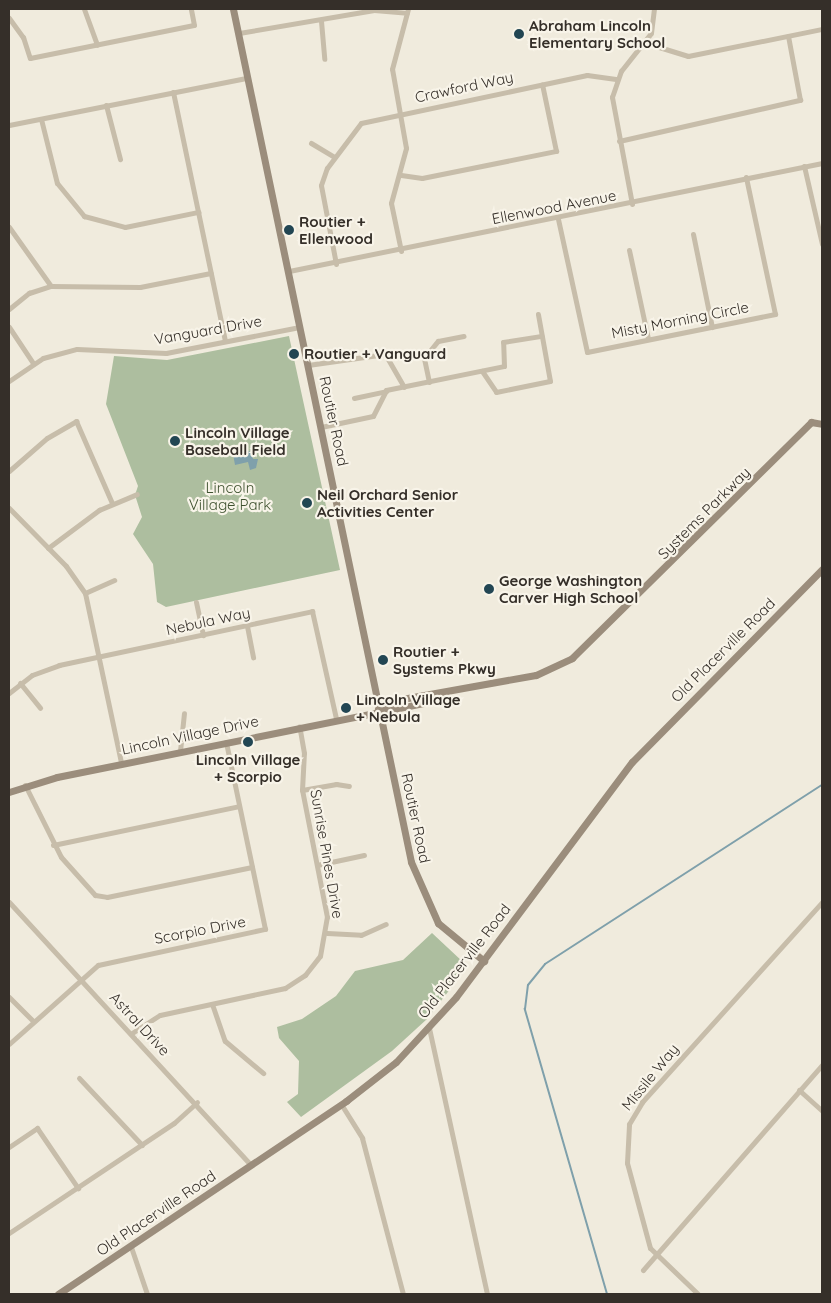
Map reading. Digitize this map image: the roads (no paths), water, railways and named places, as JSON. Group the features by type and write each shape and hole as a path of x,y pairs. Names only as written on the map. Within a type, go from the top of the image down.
{"street":[{"path":"84,9 97,45"},
{"path":"9,18 23,37 30,58 194,25 191,9"},
{"name":"Routier Road","path":"233,9 289,271 378,709 421,894 443,929 484,961"},
{"path":"632,204 612,104 616,79 646,43 654,9"},
{"path":"238,33 321,21 374,10 408,11 392,69 406,154 391,203 401,251"},
{"path":"321,21 324,59"},
{"path":"646,43 688,56 822,29"},
{"path":"619,141 800,100 788,36"},
{"name":"Crawford Way","path":"336,264 321,192 324,174 334,157 361,124 400,113 593,74 616,79"},
{"path":"9,125 247,78"},
{"path":"401,175 422,178 556,151 542,84"},
{"path":"173,92 225,341"},
{"path":"106,105 120,159"},
{"path":"41,119 57,184 84,216 125,227 198,212"},
{"path":"311,143 334,157"},
{"name":"Ellenwood Avenue","path":"289,271 401,251 632,204 746,177 822,163"},
{"path":"804,166 822,244"},
{"name":"Misty Morning Circle","path":"558,219 587,352 775,314 746,177"},
{"path":"9,227 52,286"},
{"path":"692,234 712,327"},
{"path":"629,250 648,339"},
{"path":"9,309 29,293 52,286 137,288 211,273"},
{"path":"482,371 496,392 550,381 538,314"},
{"path":"9,327 33,363"},
{"name":"Vanguard Drive","path":"9,381 33,363 77,349 160,354 300,327"},
{"path":"429,382 424,358 438,341 464,336"},
{"path":"354,398 504,366 503,342 542,336"},
{"path":"308,365 328,360 385,354 404,387"},
{"path":"321,427 373,416 386,391"},
{"path":"9,471 46,438 76,421 112,503"},
{"name":"Systems Parkway","path":"378,709 391,702 536,675 572,658 811,422 822,424"},
{"path":"48,548 112,503 137,494"},
{"path":"9,508 48,548 84,593 100,656 121,763"},
{"name":"Old Placerville Road","path":"58,1294 131,1247 341,1104 396,1062 429,1028 484,961 632,762 822,569"},
{"path":"84,593 114,580"},
{"path":"196,602 203,635"},
{"name":"Nebula Way","path":"9,693 20,683 52,667 312,611 336,718"},
{"path":"247,626 252,657"},
{"path":"20,683 40,708"},
{"name":"Lincoln Village Drive","path":"9,792 25,786 121,763 378,709"},
{"path":"180,751 184,713"},
{"name":"Sunrise Pines Drive","path":"132,1033 160,1015 212,1004 296,982 317,961 327,933 317,865 302,790 304,753 299,726"},
{"name":"Scorpio Drive","path":"9,1044 80,978 111,960 265,929 226,742"},
{"path":"302,790 336,784 350,786"},
{"path":"25,786 54,845 77,878 101,897 252,867"},
{"path":"54,845 239,806"},
{"path":"317,865 364,855"},
{"name":"Astral Drive","path":"9,902 197,1102 251,1165"},
{"name":"Missile Way","path":"654,1254 625,1153 632,1116 822,902"},
{"path":"327,933 361,935 386,924"},
{"path":"9,997 33,1021"},
{"path":"212,1004 225,1040 263,1074"},
{"path":"429,1028 488,1294"},
{"path":"644,1270 654,1254 822,1065"},
{"path":"78,1078 142,1145"},
{"path":"799,1090 822,1111"},
{"path":"9,1233 142,1145 197,1102"},
{"path":"341,1104 362,1138 403,1294"},
{"path":"9,1147 36,1128 78,1188"},
{"path":"131,1247 146,1294"},
{"path":"654,1254 698,1294"}],"water":[{"path":"251,451 253,459 258,459 256,468 250,470 248,462 235,465 233,454"}],"waterway":[{"path":"607,1294 525,1009 528,985 545,964 822,785"}],"place":[{"name":"Abraham Lincoln Elementary School","path":"519,34"},
{"name":"Routier + Ellenwood","path":"289,230"},
{"name":"Routier + Vanguard","path":"294,354"},
{"name":"Lincoln Village Baseball Field","path":"175,441"},
{"name":"Neil Orchard Senior Activities Center","path":"307,503"},
{"name":"George Washington Carver High School","path":"489,589"},
{"name":"Routier + Systems Pkwy","path":"383,660"},
{"name":"Lincoln Village + Nebula","path":"346,708"},
{"name":"Lincoln Village + Scorpio","path":"248,742"}],"park label":[{"name":"Lincoln Village Park","path":"230,496"}]}
